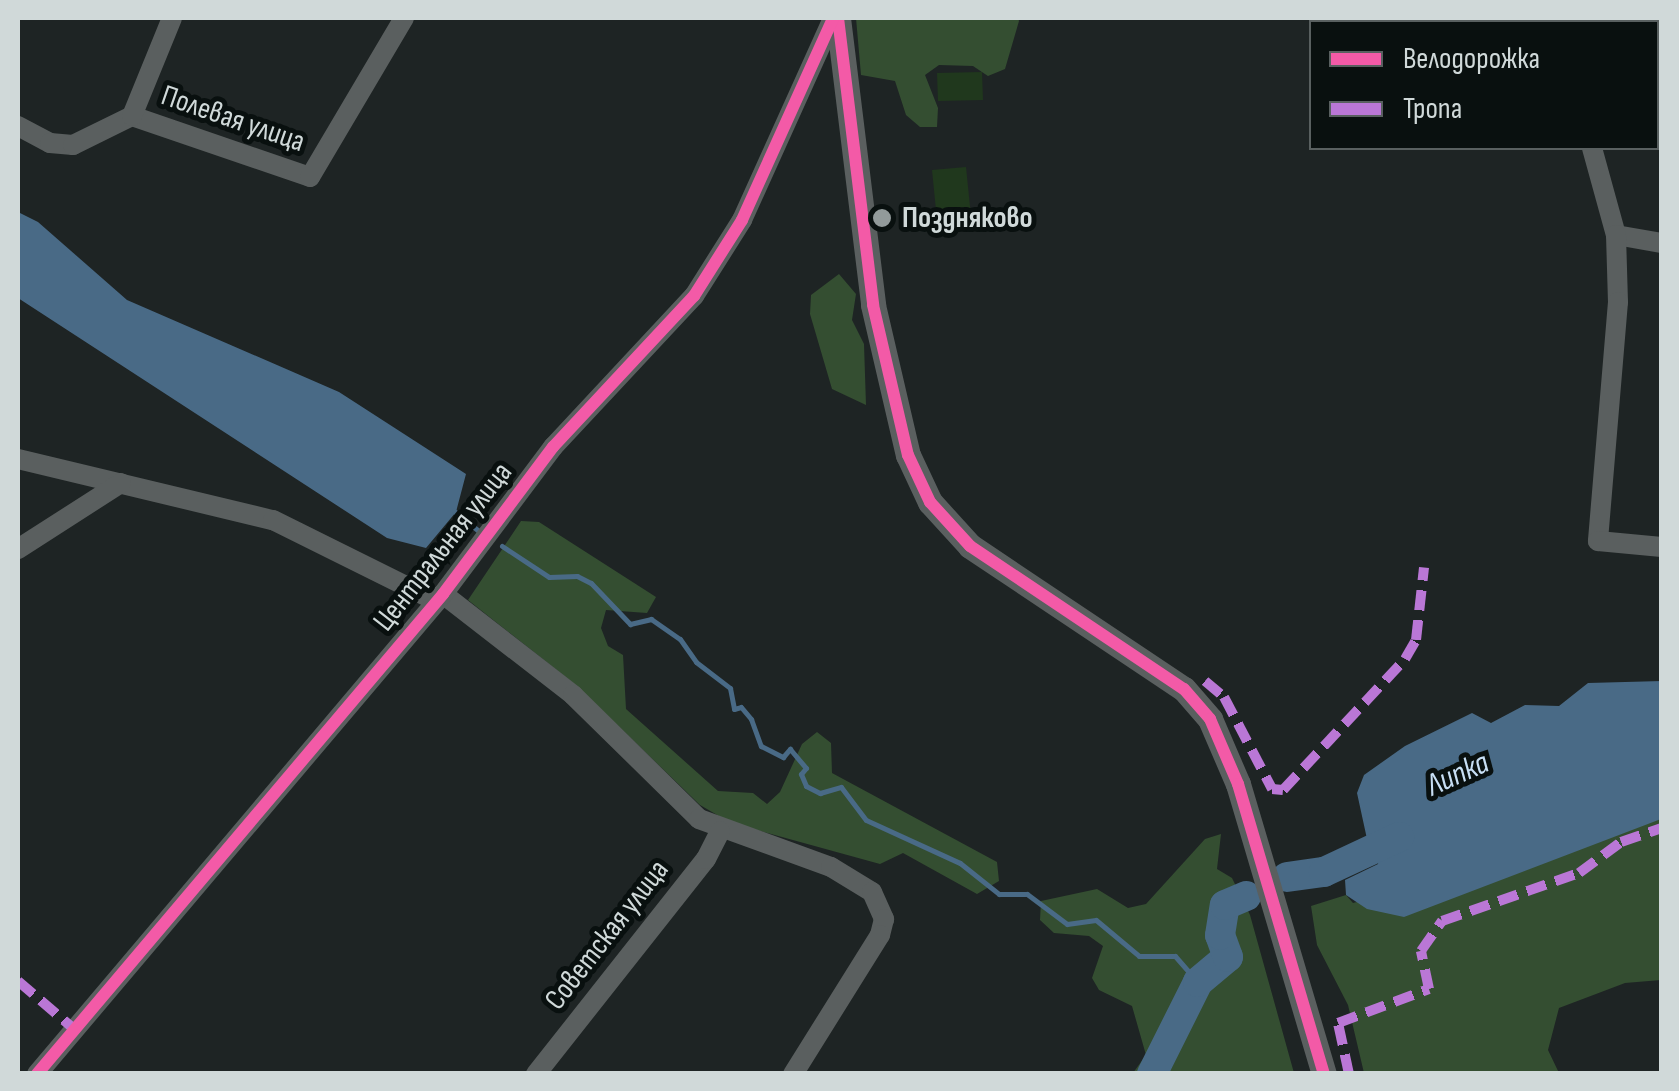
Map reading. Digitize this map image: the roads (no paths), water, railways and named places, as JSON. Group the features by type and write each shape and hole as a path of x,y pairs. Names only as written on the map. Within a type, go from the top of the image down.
{"street":[{"path":"18,126 50,143 73,145 132,116 172,18"},
{"name":"Полевая улица","path":"132,116 310,177 404,18"},
{"path":"836,18 873,305 908,455 930,502 970,546 1184,689 1210,719 1238,784 1324,1074"},
{"name":"Центральная улица","path":"38,1074 439,598 522,484 651,347 718,262 836,18"},
{"path":"1593,150 1616,235 1618,302 1598,541 1662,547"},
{"path":"1616,235 1662,243"},
{"path":"18,459 273,520 439,598 573,695 699,819 720,831 831,867 872,892 881,906 880,936 793,1074"},
{"path":"18,549 122,483"},
{"name":"Советская улица","path":"536,1074 706,859 720,831"}],"water":[{"path":"18,212 38,222 127,300 339,392 466,474 456,512 426,548 387,538 18,298"},
{"path":"1662,681 1661,819 1404,917 1367,909 1346,895 1345,880 1378,864 1379,855 1362,853 1367,839 1357,793 1364,775 1405,746 1472,713 1491,723 1525,705 1559,706 1588,683"}],"waterway":[{"path":"454,511 480,532"},
{"path":"502,546 549,577 577,576 591,583 630,624 651,619 680,639 696,662 730,688 734,709 741,707 751,719 761,746 783,757 790,749 806,768 801,774 806,786 820,793 841,787 866,820 960,863 999,894 1027,894 1067,924 1096,920 1139,956 1175,956 1198,982"},
{"name":"Липка","path":"1287,877 1324,872 1399,837"},
{"name":"Липка","path":"1152,1074 1198,982 1228,957 1220,935 1225,905 1246,896"}],"place":[{"name":"Поздняково","path":"882,218"}]}
